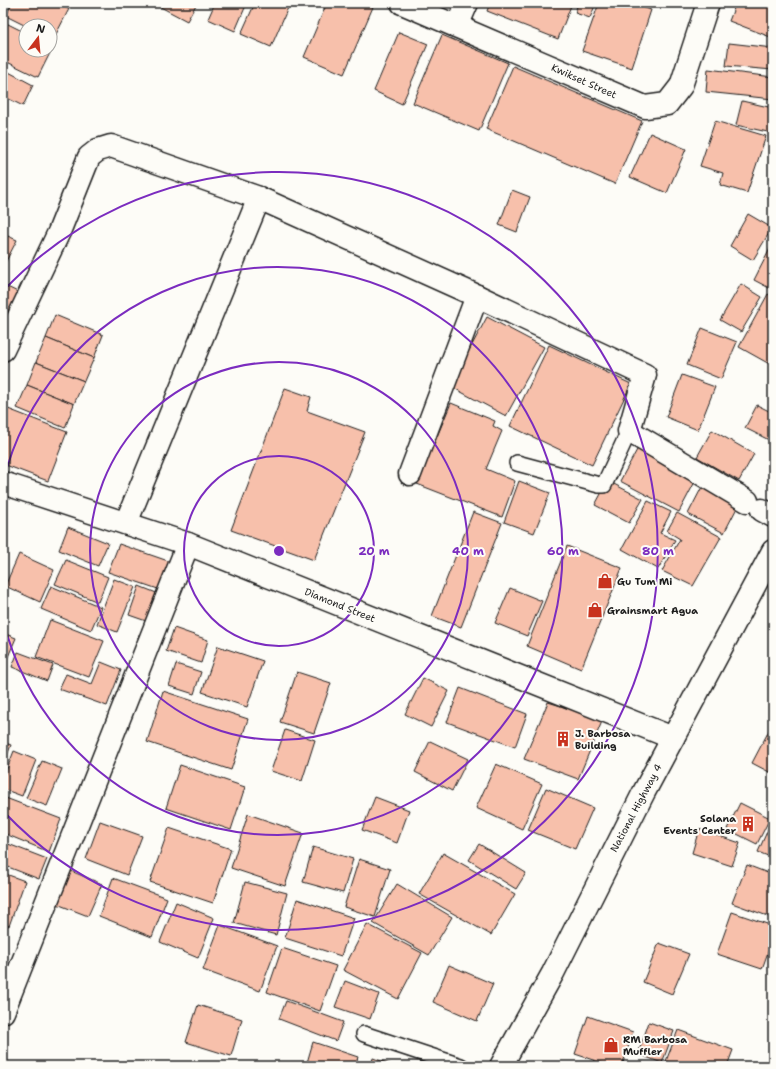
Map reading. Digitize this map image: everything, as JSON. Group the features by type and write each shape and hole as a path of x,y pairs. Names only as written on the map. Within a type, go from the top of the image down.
{"street":[{"name":"Kwikset Street","path":"402,3 645,107 667,104 681,86 708,3"},
{"path":"457,26 467,3"},
{"path":"3,350 60,232 89,157 98,150 111,146 259,198 477,296 645,376 629,431 761,509"},
{"path":"126,523 259,198"},
{"path":"410,474 477,296"},
{"name":"Diamond Street","path":"3,482 188,544 673,738"},
{"path":"3,1012 188,544"},
{"name":"National Highway 4","path":"501,1066 553,973 673,738 773,551"}],"lane":[{"path":"517,463 599,486 604,485 629,431"},
{"path":"364,1034 461,1066"}],"building":[{"path":"12,3 56,3 69,9 58,30 58,18 18,18 18,22 6,16"},
{"path":"153,3 197,3 187,21"},
{"path":"215,3 247,3 235,31 208,19"},
{"path":"255,3 290,3 271,47 241,34"},
{"path":"327,3 364,3 373,7 344,74 304,57"},
{"path":"490,3 572,3 558,39 487,11"},
{"path":"578,3 596,3 590,18 575,13"},
{"path":"599,3 631,3 651,10 632,68 582,51"},
{"path":"736,3 773,3 773,38 729,21"},
{"path":"6,23 18,29 18,58 48,58 38,77 3,60 3,30"},
{"path":"399,32 428,44 402,104 374,91"},
{"path":"442,35 508,63 479,131 413,103"},
{"path":"729,43 773,48 773,70 726,66"},
{"path":"513,66 642,121 615,184 486,129"},
{"path":"3,69 33,85 23,106 3,96"},
{"path":"708,69 773,77 773,99 706,92"},
{"path":"742,101 773,108 772,133 736,125"},
{"path":"715,121 766,136 747,193 720,185 723,173 700,166"},
{"path":"650,133 686,149 667,193 630,177"},
{"path":"512,190 530,197 517,232 499,225"},
{"path":"748,214 772,228 753,260 730,246"},
{"path":"3,234 17,240 3,267"},
{"path":"773,243 773,290 754,280"},
{"path":"741,284 762,297 741,332 720,320"},
{"path":"3,285 22,294 3,333"},
{"path":"768,294 773,297 773,366 739,347"},
{"path":"55,315 103,335 94,358 46,338"},
{"path":"487,317 544,347 506,416 450,386"},
{"path":"702,328 737,342 721,379 687,365"},
{"path":"46,338 94,358 84,381 36,362"},
{"path":"549,345 631,384 592,465 510,426"},
{"path":"36,362 84,381 74,404 27,385"},
{"path":"682,375 715,387 698,430 666,417"},
{"path":"27,385 74,404 65,428 17,408"},
{"path":"285,388 311,397 307,411 365,432 314,560 231,530"},
{"path":"451,403 495,421 493,426 502,431 486,469 515,481 502,517 417,484"},
{"path":"757,405 773,413 773,437 771,441 745,428"},
{"path":"3,407 67,432 48,481 3,464"},
{"path":"712,430 754,454 739,481 697,457"},
{"path":"638,448 697,478 679,512 620,481"},
{"path":"519,481 550,493 534,533 504,522"},
{"path":"608,481 643,499 629,523 595,505"},
{"path":"704,483 740,502 724,533 688,514"},
{"path":"648,501 671,512 660,533 675,540 658,569 622,549"},
{"path":"473,512 502,523 461,627 432,616"},
{"path":"677,513 721,537 693,586 662,571 680,539 667,531"},
{"path":"68,527 108,543 98,566 59,550"},
{"path":"119,544 171,562 161,590 108,572"},
{"path":"567,546 622,568 581,669 527,646"},
{"path":"19,554 54,570 40,602 5,586"},
{"path":"66,560 108,577 98,602 55,584"},
{"path":"114,579 135,587 117,632 97,624"},
{"path":"51,586 101,607 91,630 41,609"},
{"path":"139,586 159,594 149,622 129,615"},
{"path":"510,588 542,601 527,636 495,623"},
{"path":"50,620 104,641 89,677 36,657"},
{"path":"174,628 208,640 201,663 166,651"},
{"path":"3,633 16,638 4,666 3,665"},
{"path":"218,646 263,661 247,707 202,692"},
{"path":"18,652 53,665 47,681 12,667"},
{"path":"101,662 121,670 107,706 59,689 66,674 92,684"},
{"path":"176,664 201,672 194,694 169,686"},
{"path":"297,672 331,683 314,733 280,722"},
{"path":"423,678 449,691 431,727 405,714"},
{"path":"460,688 527,714 515,747 447,722"},
{"path":"163,691 248,719 231,770 147,742"},
{"name":"J. Barbosa Building","path":"548,702 603,719 578,779 524,759"},
{"path":"773,723 773,774 752,763"},
{"path":"285,730 315,740 302,781 271,771"},
{"path":"430,741 468,759 452,791 415,772"},
{"path":"3,742 11,745 3,766"},
{"path":"14,751 36,760 22,796 3,789 3,779"},
{"path":"42,761 62,769 47,806 26,798"},
{"path":"496,764 542,784 522,829 476,808"},
{"path":"180,765 245,787 231,830 166,808"},
{"path":"546,788 593,808 575,849 528,830"},
{"path":"3,797 61,819 49,852 3,833"},
{"path":"375,797 409,810 397,843 362,830"},
{"name":"Solana Events Center","path":"740,803 770,818 757,844 727,829"},
{"path":"248,814 303,833 285,886 231,868"},
{"path":"773,818 773,858 758,852"},
{"path":"100,821 142,836 127,875 86,859"},
{"path":"169,828 231,849 213,903 150,882"},
{"path":"699,829 740,843 732,866 692,853"},
{"path":"3,842 47,859 39,879 3,865"},
{"path":"479,844 526,873 516,889 469,860"},
{"path":"313,847 353,859 343,893 303,882"},
{"path":"443,853 515,894 491,935 419,894"},
{"path":"359,859 390,869 375,917 344,907"},
{"path":"747,865 773,875 773,918 732,903"},
{"path":"71,871 102,884 88,916 57,904"},
{"path":"3,873 25,881 9,926 3,924"},
{"path":"113,878 167,898 152,937 99,916"},
{"path":"245,882 287,893 276,935 234,923"},
{"path":"397,884 452,917 429,955 373,923"},
{"path":"297,899 354,918 341,956 285,938"},
{"path":"176,902 214,918 198,958 160,942"},
{"path":"732,912 773,926 773,938 762,969 717,954"},
{"path":"367,924 422,953 398,999 343,970"},
{"path":"220,925 277,946 260,991 203,970"},
{"path":"659,943 689,954 672,994 643,982"},
{"path":"282,948 336,966 320,1011 267,992"},
{"path":"449,965 493,984 477,1021 433,1002"},
{"path":"345,981 379,994 370,1019 335,1007"},
{"path":"286,1001 343,1022 336,1041 279,1019"},
{"path":"198,1005 242,1019 231,1056 186,1042"},
{"path":"588,1016 633,1032 622,1066 611,1066 575,1054"},
{"path":"649,1022 674,1031 662,1063 638,1054"},
{"path":"678,1030 733,1050 727,1066 679,1066 666,1061"},
{"path":"313,1042 358,1057 355,1066 306,1066"},
{"path":"373,1058 395,1066 371,1066"}],"place":[{"name":"Gu Tum Mi","path":"605,581"},
{"name":"Grainsmart Agua","path":"595,610"},
{"name":"J. Barbosa Building","path":"563,739"},
{"name":"Solana Events Center","path":"748,824"},
{"name":"RM Barbosa Muffler","path":"611,1045"}]}
